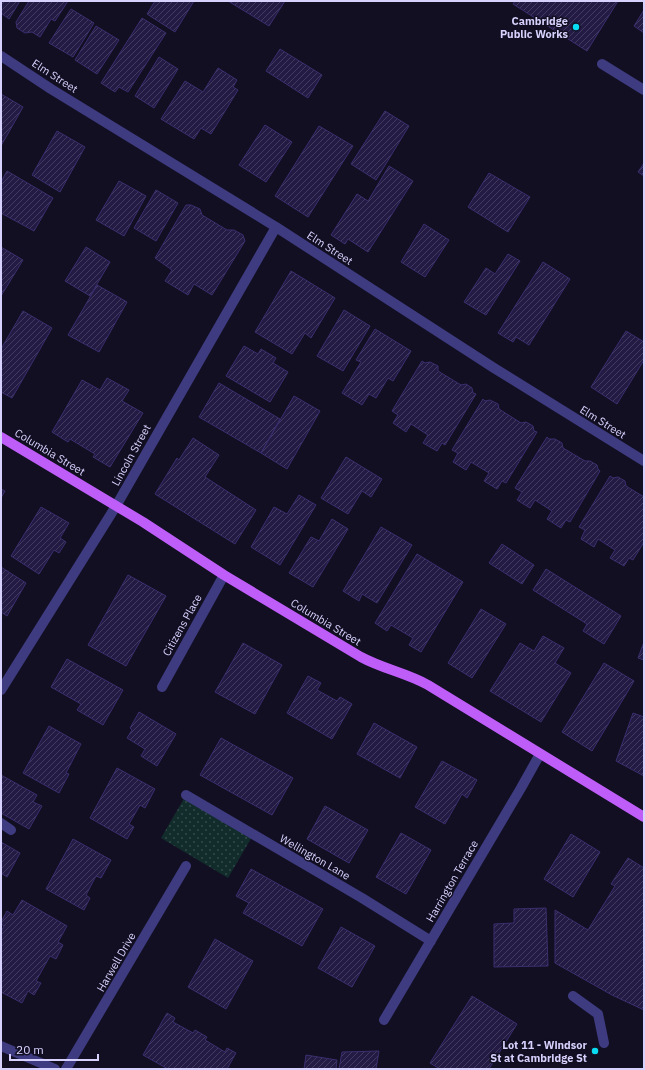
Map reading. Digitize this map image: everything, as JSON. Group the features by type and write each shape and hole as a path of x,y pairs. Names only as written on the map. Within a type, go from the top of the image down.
{"main road":[{"name":"Columbia Street","path":"1,437 143,522 224,575 371,662 406,674 428,685 644,817"}],"street":[{"name":"Elm Street","path":"1,56 51,89 276,227 494,368 644,461"},
{"path":"602,64 644,90"},
{"name":"Lincoln Street","path":"1,690 116,506 276,227"},
{"name":"Citizens Place","path":"162,687 224,575"},
{"name":"Harrington Terrace","path":"384,1020 540,754"},
{"name":"Wellington Lane","path":"186,795 375,906 431,941"},
{"path":"1,823 11,830"},
{"name":"Harwell Drive","path":"66,1069 186,866"},
{"path":"573,996 598,1014 604,1043"},
{"path":"1,1046 55,1069"}],"green space":[{"path":"186,795 253,835 228,878 161,838"}],"building":[{"path":"1,1 20,1 9,19 1,13"},
{"path":"29,1 68,1 55,21 51,19 40,37 32,32 25,33 17,28 16,22"},
{"path":"155,1 194,1 175,32 147,14"},
{"path":"228,1 285,1 269,26"},
{"name":"Cambridge Public Works","path":"515,1 618,1 587,51 513,4"},
{"path":"71,9 94,23 73,57 49,43"},
{"path":"644,10 644,33 634,26"},
{"path":"142,18 166,33 128,92 119,87 115,92 101,83"},
{"path":"96,26 119,40 97,74 75,60"},
{"path":"280,49 322,75 308,98 266,71"},
{"path":"159,57 178,69 154,108 135,96"},
{"path":"218,68 237,80 233,87 238,90 211,134 201,128 194,139 161,119 185,81 203,92"},
{"path":"1,94 23,107 1,146"},
{"path":"385,111 409,126 376,180 351,164"},
{"path":"265,125 292,142 266,182 239,165"},
{"path":"319,126 353,146 308,217 275,196"},
{"path":"57,131 85,147 60,192 32,175"},
{"path":"644,163 644,176 638,172"},
{"path":"389,166 413,181 368,252 348,239 345,244 331,235 357,194 368,201"},
{"path":"7,171 53,198 34,231 1,213 1,182"},
{"path":"489,173 530,197 508,232 468,207"},
{"path":"119,181 146,196 124,236 96,220"},
{"path":"156,190 178,203 156,241 134,228"},
{"path":"186,205 191,205 200,209 202,215 227,230 234,230 243,235 245,241 212,295 194,284 188,295 165,281 172,270 155,258"},
{"path":"424,224 449,240 425,277 401,262"},
{"path":"1,247 23,260 1,296"},
{"path":"86,247 110,262 90,296 65,281"},
{"path":"508,254 520,261 486,315 464,302 486,268 495,274"},
{"path":"543,262 570,279 529,345 516,337 513,342 498,333"},
{"path":"291,271 335,298 311,338 305,333 292,354 255,332"},
{"path":"97,285 127,302 99,352 68,335"},
{"path":"344,310 370,326 343,371 317,356"},
{"path":"23,311 52,328 12,398 1,392 1,349"},
{"path":"375,329 411,351 393,381 388,378 376,398 369,394 362,405 342,393 361,362 356,360"},
{"path":"626,331 644,342 644,360 617,404 591,387"},
{"path":"244,346 258,354 261,349 276,358 273,363 288,372 270,402 226,376"},
{"path":"422,361 425,363 430,362 438,366 438,371 461,385 466,384 472,388 473,393 476,394 445,445 442,443 437,451 423,443 428,435 411,424 406,432 393,423 398,415 392,411"},
{"path":"107,378 129,390 122,401 143,413 110,467 93,457 95,454 70,439 68,442 52,432 82,380 100,390"},
{"path":"219,383 280,419 261,453 199,417"},
{"path":"294,396 320,411 287,469 261,453"},
{"path":"483,399 485,401 490,400 498,404 499,409 521,423 526,422 533,426 534,431 537,432 506,483 502,481 497,489 484,481 489,473 471,462 466,470 453,462 458,453 452,450"},
{"path":"547,437 562,443 563,448 585,461 590,461 597,465 600,471 570,522 566,520 561,528 547,519 552,511 535,500 530,508 517,500 522,492 515,488"},
{"path":"193,438 219,455 205,477 256,510 235,544 155,494 177,458 179,460"},
{"path":"346,457 382,479 371,497 362,491 348,514 321,498"},
{"path":"610,476 613,478 618,477 625,481 626,486 644,497 644,542 633,560 629,558 624,566 610,558 615,550 598,539 594,547 581,539 585,530 579,527"},
{"path":"1,489 5,491 1,498"},
{"path":"299,495 316,505 280,565 251,547 274,507 287,514"},
{"path":"41,507 69,523 60,538 66,542 59,553 54,550 39,574 11,556"},
{"path":"332,519 348,529 313,587 289,573 311,537 319,541"},
{"path":"381,527 412,545 377,603 362,594 359,601 343,591"},
{"path":"502,544 534,565 522,584 489,563"},
{"path":"417,554 463,582 421,652 409,645 413,638 391,625 387,631 375,623"},
{"path":"1,567 26,583 7,616 1,612"},
{"path":"546,569 621,616 604,644 583,631 587,624 533,590"},
{"path":"128,575 166,596 126,666 88,645"},
{"path":"481,609 506,624 472,678 448,663"},
{"path":"543,636 564,648 555,663 571,673 541,722 490,691 520,643 534,651"},
{"path":"644,642 644,660 638,658"},
{"path":"243,643 282,665 255,714 215,692"},
{"path":"67,659 123,690 103,725 77,710 81,704 51,687"},
{"path":"604,663 634,681 592,751 562,732"},
{"path":"308,676 321,683 317,690 337,701 340,697 352,704 332,739 287,713"},
{"path":"139,712 176,734 157,766 141,756 145,749 127,738 132,730 130,728"},
{"path":"633,713 644,717 644,776 616,761"},
{"path":"374,723 417,747 400,778 357,754"},
{"path":"49,726 81,744 66,773 69,774 59,793 23,773"},
{"path":"221,738 293,778 272,815 200,775"},
{"path":"442,761 477,780 467,798 462,794 445,824 415,807"},
{"path":"117,768 155,789 145,808 140,805 129,824 134,827 127,839 90,818"},
{"path":"1,775 37,795 33,802 42,806 29,829 1,813"},
{"path":"325,806 368,830 349,863 307,839"},
{"path":"401,833 431,850 406,894 376,877"},
{"path":"571,834 600,852 573,897 544,879"},
{"path":"73,839 111,860 101,878 96,876 86,895 90,898 84,910 46,889"},
{"path":"1,842 20,853 7,877 1,873"},
{"path":"628,858 644,868 644,1010 612,995 555,963 555,910 588,930 615,886 611,884"},
{"path":"251,869 323,909 302,946 243,913 249,903 236,896"},
{"path":"22,900 67,926 58,942 63,945 56,959 50,956 36,981 41,983 34,995 28,991 22,1003 1,992 1,932 4,926 1,922 7,911 13,915"},
{"path":"546,908 548,966 494,967 494,924 514,923 514,909"},
{"path":"341,927 375,946 352,987 318,968"},
{"path":"215,939 253,961 226,1009 188,987"},
{"path":"472,996 517,1024 489,1069 440,1069 430,1063"},
{"path":"167,1013 175,1018 173,1022 193,1033 195,1030 207,1037 205,1040 225,1052 227,1048 236,1053 227,1069 168,1069 143,1055"},
{"path":"379,1051 376,1069 339,1069 342,1052"},
{"path":"306,1055 337,1060 336,1069 304,1069"}],"place":[{"name":"Cambridge Public Works","path":"576,27"},
{"name":"Lot 11 - Windsor St at Cambridge St","path":"595,1051"}]}
